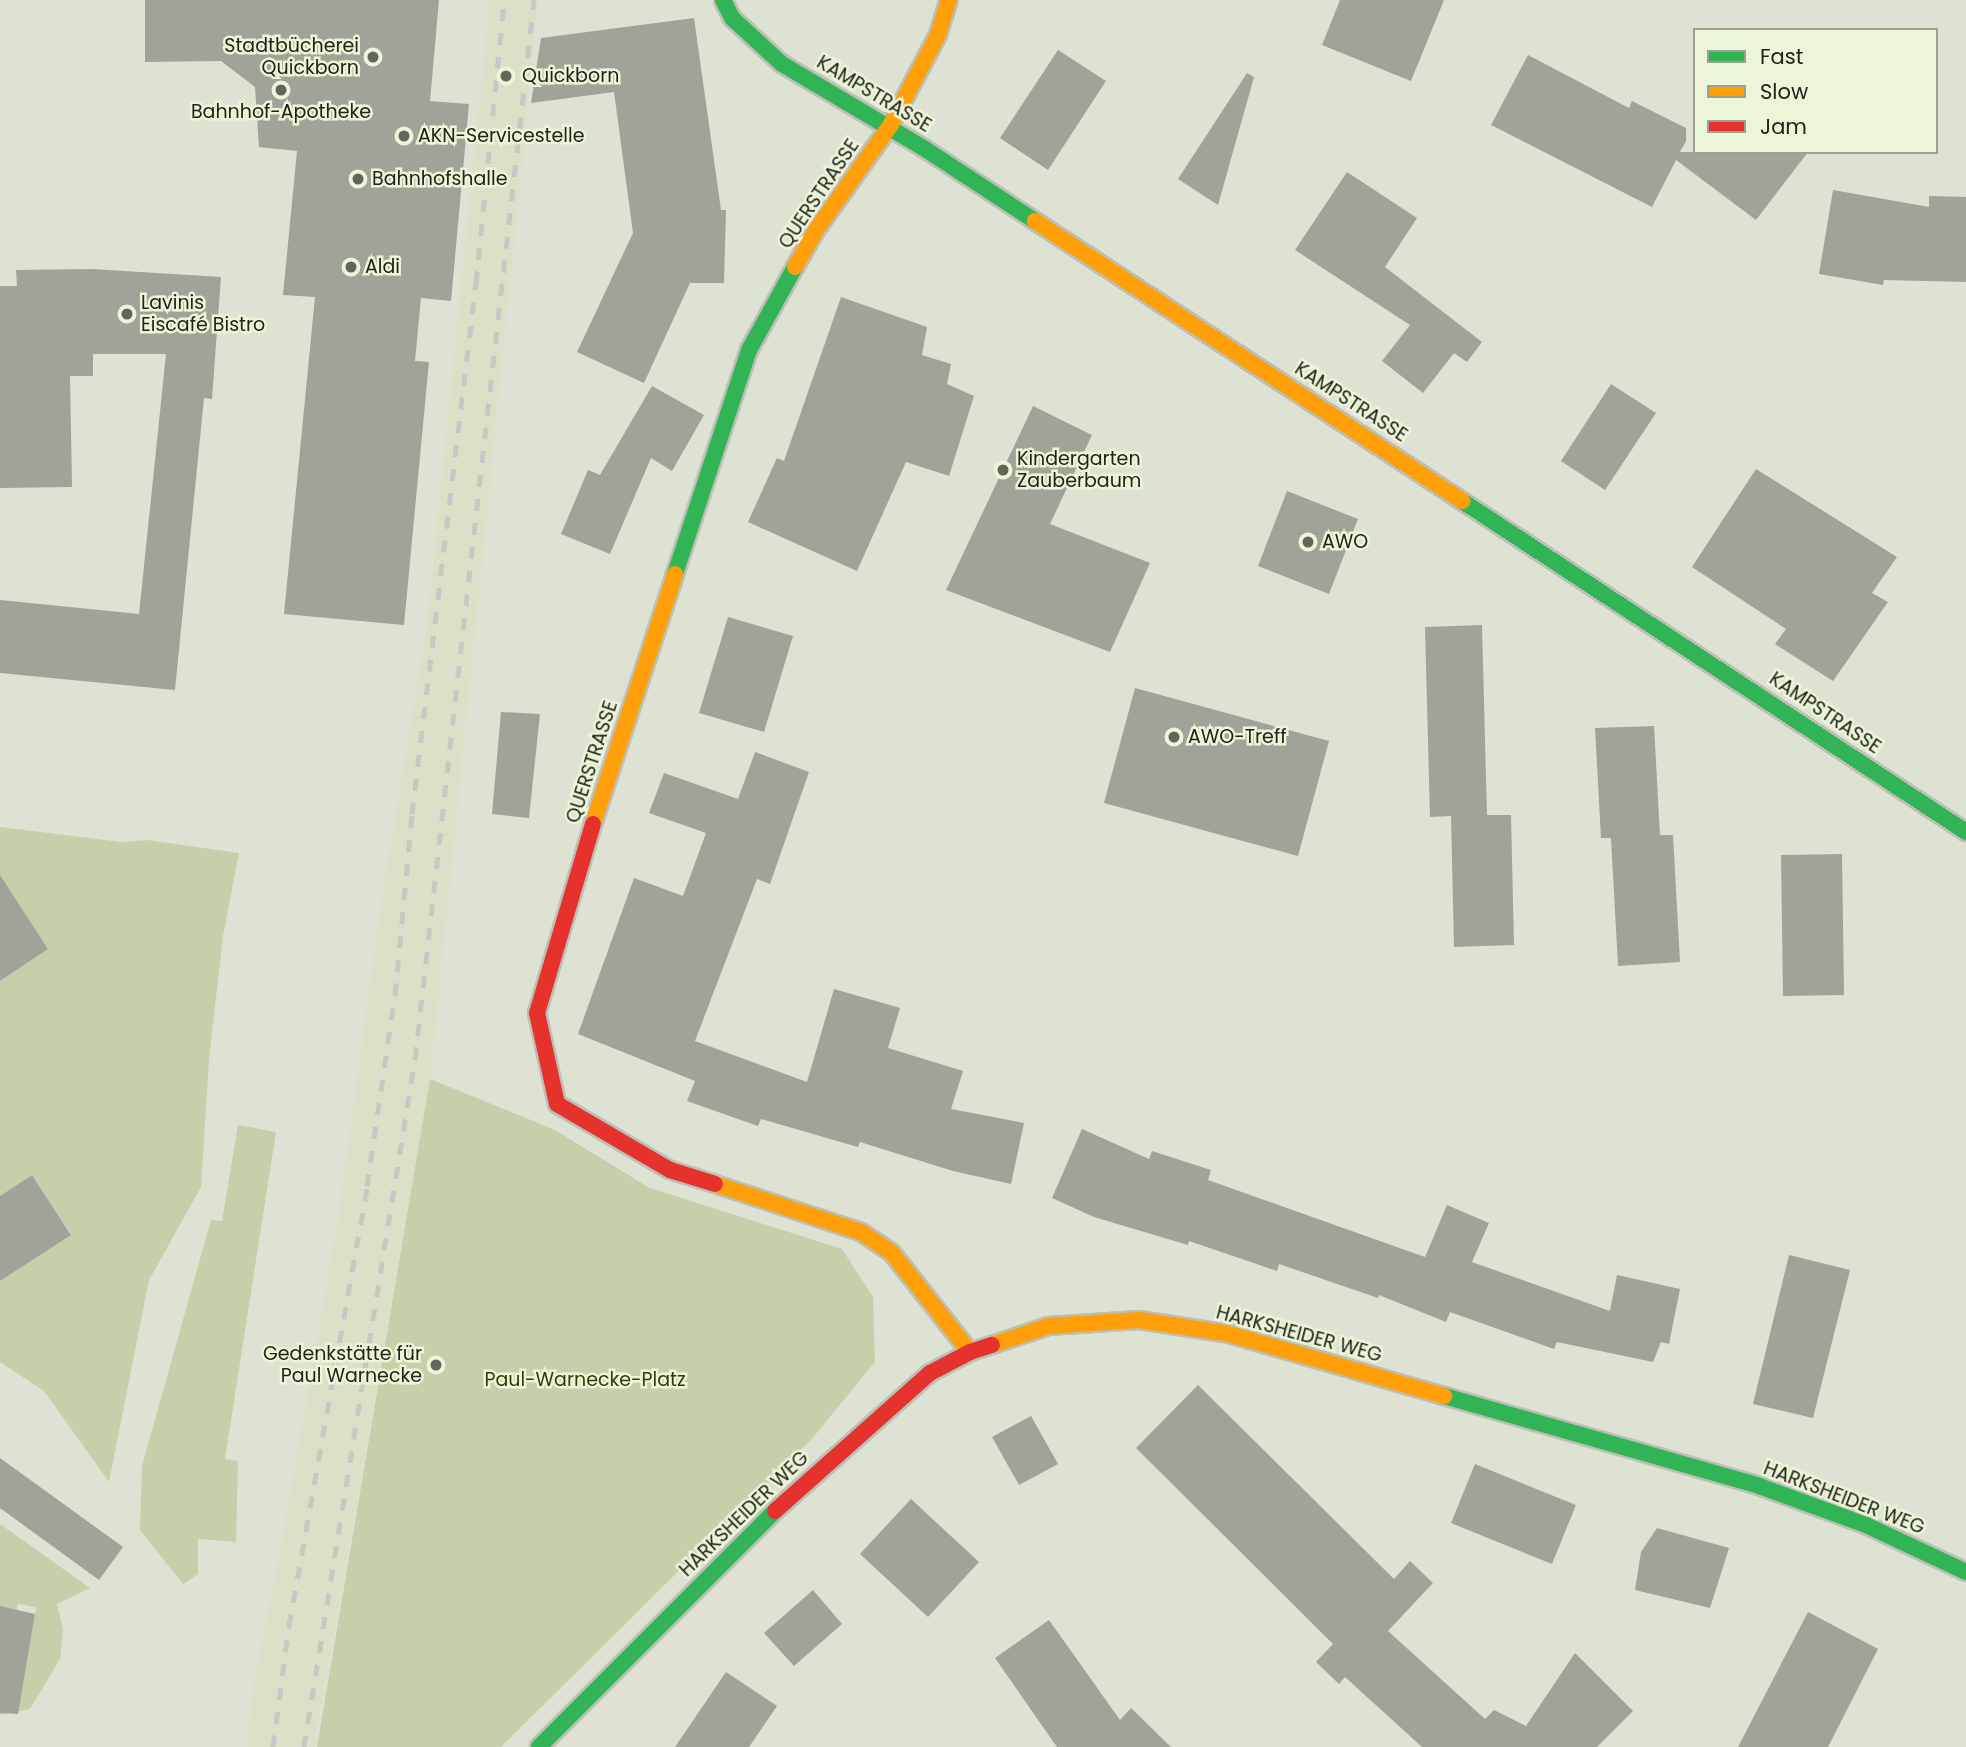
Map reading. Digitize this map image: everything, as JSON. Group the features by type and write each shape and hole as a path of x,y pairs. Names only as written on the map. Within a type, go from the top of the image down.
{"street":[{"name":"KAMPSTRASSE","path":"723,0 732,18 782,64 890,126 1583,578 1966,832"},
{"name":"QUERSTRASSE","path":"949,0 939,36 890,126 816,230 749,350 587,844 537,1013 557,1104 670,1170 862,1232 892,1253 970,1352"},
{"name":"HARKSHEIDER WEG","path":"539,1747 795,1490 930,1373 970,1352 1048,1326 1139,1320 1229,1334 1759,1486 1866,1525 1966,1572"}],"shaded area":[{"path":"490,0 538,0 430,1079 314,1747 247,1747 254,1679 280,1552 337,1226 381,905 427,626"}],"green space":[{"path":"0,827 121,842 147,840 239,853 223,936 209,1060 201,1187 149,1280 109,1482 44,1391 0,1362 0,1281 71,1234 32,1175 0,1196 0,981 48,949 9,889 0,894"},
{"name":"Paul-Warnecke-Platz","path":"430,1079 553,1129 650,1188 842,1249 873,1297 875,1362 811,1440 501,1747 317,1747"},
{"path":"238,1125 276,1132 225,1459 238,1461 236,1542 198,1539 198,1574 183,1584 140,1530 142,1466 211,1220 222,1221"},
{"path":"0,1524 90,1588 57,1604 63,1629 60,1659 30,1709 0,1715 0,1684 23,1685 36,1607 18,1604 17,1610 0,1606"}],"building":[{"path":"145,0 439,0 430,101 469,104 451,301 421,298 415,361 429,362 404,625 284,614 315,297 283,295 297,151 259,147 255,87 221,61 145,62"},
{"path":"1340,0 1444,0 1411,81 1322,45"},
{"path":"694,18 721,210 726,210 724,283 690,283 644,383 577,352 633,233 614,92 531,103 541,38"},
{"path":"1058,50 1106,81 1048,170 1000,138"},
{"path":"1528,55 1629,108 1632,101 1686,128 1686,141 1680,152 1806,154 1756,220 1676,160 1652,207 1491,125"},
{"path":"1247,73 1254,77 1218,205 1178,179"},
{"path":"1347,172 1417,218 1385,267 1482,342 1467,362 1454,353 1423,393 1382,361 1410,325 1295,250"},
{"path":"1833,190 1929,207 1929,196 1966,197 1966,282 1884,280 1883,285 1819,274"},
{"path":"92,269 221,277 212,399 204,398 175,690 0,673 0,600 139,614 166,354 93,354 93,376 70,376 72,487 0,488 0,286 17,286 16,270"},
{"path":"841,297 927,327 922,355 951,364 947,384 974,396 949,476 906,462 857,571 748,522 777,458 784,461"},
{"path":"1611,384 1656,413 1605,490 1561,461"},
{"path":"652,386 704,415 672,471 651,458 610,554 561,534 588,470 600,475"},
{"path":"1033,406 1092,435 1050,524 1150,563 1110,652 946,590"},
{"path":"1756,469 1897,557 1872,593 1888,602 1833,681 1775,644 1786,629 1692,567"},
{"name":"AWO","path":"1287,491 1358,519 1329,594 1258,566"},
{"path":"728,617 793,636 764,732 699,713"},
{"path":"1482,625 1487,815 1511,815 1514,945 1454,947 1451,816 1430,817 1425,627"},
{"path":"1135,688 1329,741 1298,856 1104,803"},
{"path":"501,712 540,714 529,818 492,814"},
{"path":"1654,726 1660,835 1673,835 1680,962 1618,966 1611,838 1601,838 1595,728"},
{"path":"755,752 809,772 770,884 757,879 695,1041 807,1082 834,989 900,1008 888,1048 963,1071 951,1109 1024,1123 1011,1184 953,1171 860,1142 858,1147 761,1119 758,1126 687,1101 695,1081 578,1034 634,878 683,896 706,833 649,813 664,773 738,799"},
{"path":"1842,854 1844,995 1783,996 1781,855"},
{"path":"0,875 48,949 0,981"},
{"path":"1082,1129 1149,1159 1152,1151 1211,1170 1208,1180 1425,1257 1447,1205 1489,1223 1472,1262 1610,1311 1617,1275 1680,1289 1669,1344 1661,1342 1653,1362 1557,1342 1554,1349 1450,1312 1446,1322 1379,1295 1378,1298 1279,1264 1277,1271 1189,1241 1188,1245 1094,1217 1052,1198"},
{"path":"32,1175 71,1235 0,1281 0,1196"},
{"path":"1789,1255 1850,1270 1813,1418 1753,1404"},
{"path":"1198,1385 1394,1579 1410,1561 1433,1583 1388,1631 1485,1719 1494,1710 1526,1726 1575,1653 1633,1711 1597,1747 1422,1747 1345,1677 1339,1684 1316,1662 1333,1644 1136,1448"},
{"path":"1031,1416 1058,1464 1019,1485 992,1437"},
{"path":"0,1458 123,1547 99,1580 0,1508"},
{"path":"1475,1464 1576,1505 1552,1564 1451,1523"},
{"path":"911,1499 979,1562 928,1617 860,1554"},
{"path":"1657,1528 1729,1548 1710,1608 1635,1590 1641,1552"},
{"path":"813,1590 842,1624 794,1666 764,1633"},
{"path":"0,1606 35,1614 18,1714 0,1713"},
{"path":"1808,1612 1878,1649 1828,1747 1738,1747"},
{"path":"1049,1620 1120,1720 1131,1708 1171,1747 1057,1747 995,1658"},
{"path":"726,1672 777,1706 749,1747 675,1747"}],"railway":[{"path":"273,1747 289,1626 367,1186 395,995 412,814 476,283 504,0"},
{"path":"304,1747 415,1059 534,0"}],"traffic: fast":[{"path":"723,0 732,18 782,64 925,149 1035,221"},
{"path":"675,574 749,350 795,267"},
{"path":"1462,501 1966,832"},
{"path":"1444,1396 1759,1486 1866,1525 1966,1572"},
{"path":"539,1747 775,1511"}],"traffic: slow":[{"path":"795,267 816,230 890,126 938,35 949,0"},
{"path":"1035,221 1462,501"},
{"path":"593,824 675,574"},
{"path":"715,1184 861,1232 892,1253 970,1352"},
{"path":"992,1345 1048,1326 1139,1320 1229,1334 1444,1396"}],"traffic: jam":[{"path":"593,824 537,1013 557,1104 670,1170 715,1184"},
{"path":"775,1511 930,1373 970,1352 992,1345"}],"place":[{"name":"Stadtbücherei Quickborn","path":"373,57"},
{"name":"Quickborn","path":"506,76"},
{"name":"Bahnhof-Apotheke","path":"281,90"},
{"name":"AKN-Servicestelle","path":"404,136"},
{"name":"Bahnhofshalle","path":"358,179"},
{"name":"Aldi","path":"351,267"},
{"name":"Lavinis Eiscafé Bistro","path":"127,314"},
{"name":"Kindergarten Zauberbaum","path":"1003,470"},
{"name":"AWO","path":"1308,542"},
{"name":"AWO-Treff","path":"1174,737"},
{"name":"Gedenkstätte für Paul Warnecke","path":"436,1365"}]}
